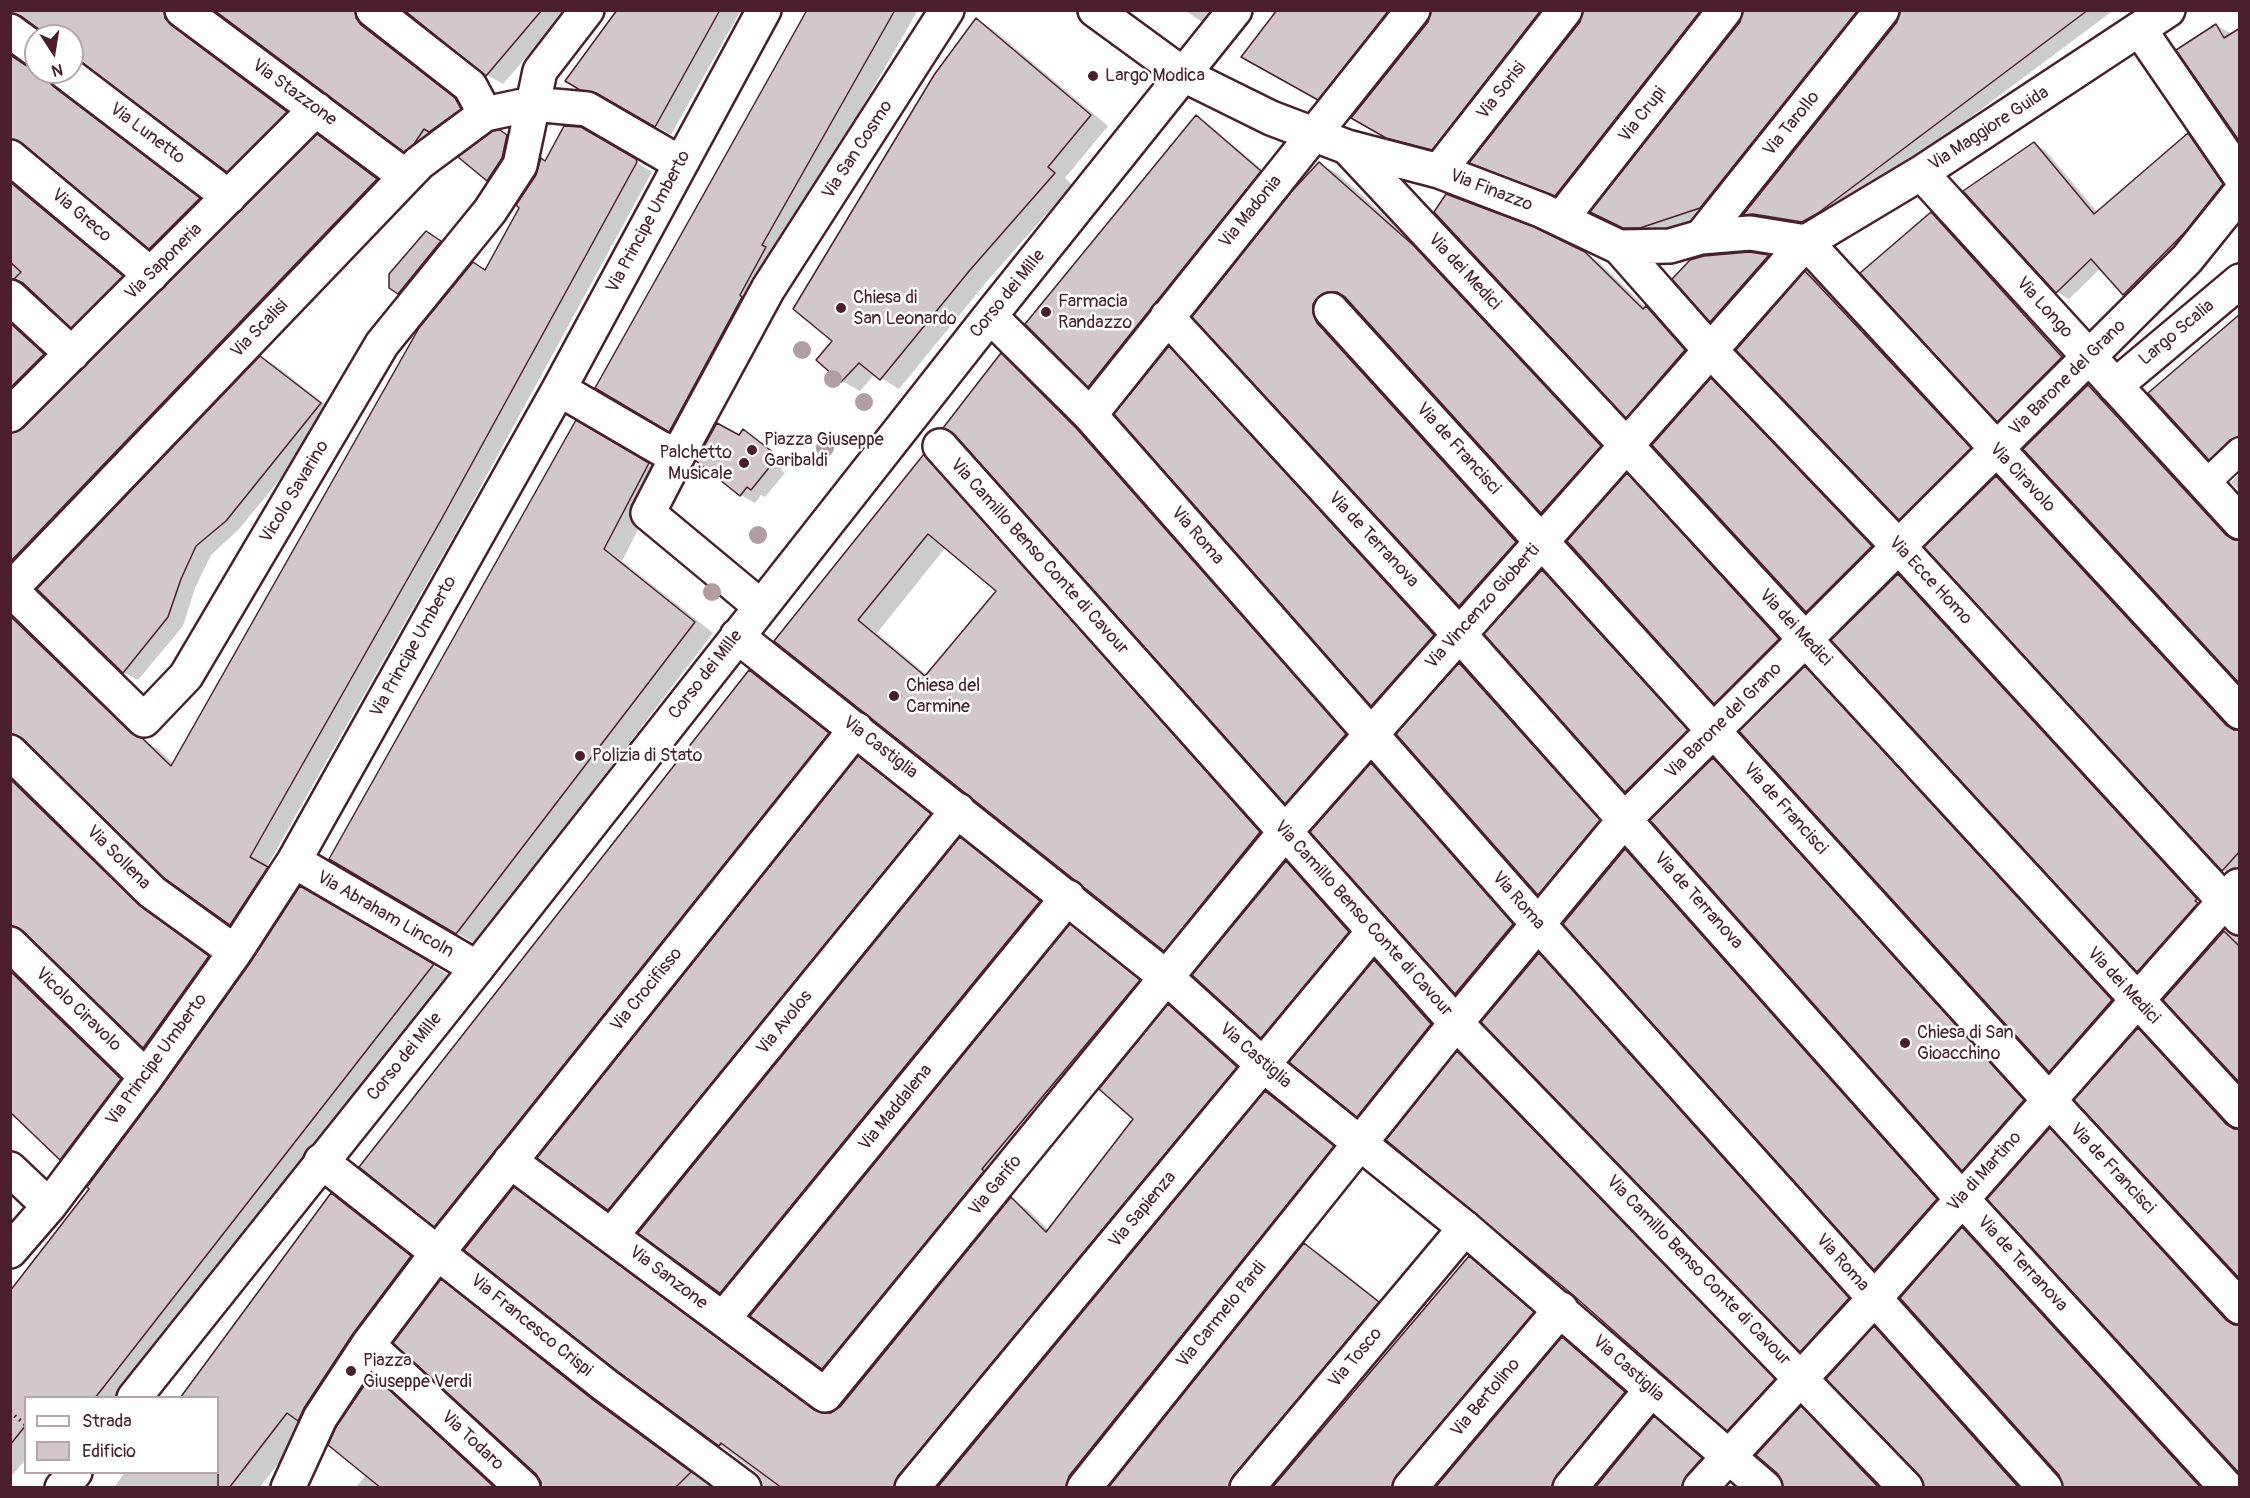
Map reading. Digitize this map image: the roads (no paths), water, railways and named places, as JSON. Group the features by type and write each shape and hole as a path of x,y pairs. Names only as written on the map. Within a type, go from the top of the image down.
{"street":[{"name":"Via Stazzone","path":"182,10 405,176"},
{"path":"373,10 470,86 485,114"},
{"name":"Via Principe Umberto","path":"10,1251 49,1206 146,1077 235,952 294,861 559,389 764,10"},
{"name":"Via San Cosmo","path":"678,455 768,289 947,10"},
{"path":"1095,10 1184,75"},
{"name":"Corso dei Mille","path":"136,1396 477,968 736,636 1235,10"},
{"name":"Via Madonia","path":"1090,415 1413,10"},
{"name":"Via Sorisi","path":"1439,171 1565,10"},
{"name":"Via Crupi","path":"1561,219 1725,10"},
{"name":"Via Tarollo","path":"1701,237 1882,10"},
{"name":"Via Maggiore Guida","path":"1806,242 1922,173 2168,10"},
{"path":"532,104 540,71 576,14"},
{"path":"2140,30 2240,176"},
{"path":"10,31 24,41"},
{"name":"Via Finazzo","path":"1184,75 1271,118 1347,147 1439,171 1561,219 1619,247 1670,246 1701,237 1750,233 1806,242"},
{"name":"Via Lunetto","path":"81,84 229,197"},
{"name":"Via Scalisi","path":"11,590 405,176 485,114 532,104 587,109 681,164"},
{"name":"Vicolo Savarino","path":"11,590 144,720 186,676 382,344 490,211 520,165 532,104"},
{"name":"Via Saponeria","path":"10,415 316,109"},
{"name":"Via dei Medici","path":"1347,147 1626,445 2240,1111"},
{"name":"Via Greco","path":"10,157 151,275"},
{"name":"Via Longo","path":"1922,173 2240,522"},
{"name":"Via Barone del Grano","path":"1359,1143 1625,819 2187,259 2240,193"},
{"name":"Via Vincenzo Gioberti","path":"1166,977 1285,832 1806,242"},
{"name":"Via Ciravolo","path":"1806,242 2240,712"},
{"name":"Via Ecce Homo","path":"1619,247 1710,350 1899,546 2234,901"},
{"name":"Largo Scalia","path":"2115,386 2240,281"},
{"path":"10,297 72,354"},
{"name":"Via de Francisci","path":"1331,310 2049,1101 2240,1307"},
{"name":"Via Roma","path":"990,316 1090,415 1538,924 2044,1488"},
{"name":"Via de Terranova","path":"1167,317 1459,634 1962,1199 2227,1488"},
{"path":"559,389 660,448 678,455 648,513 760,606"},
{"name":"Via Camillo Benso Conte di Cavour","path":"940,446 1456,1023 1906,1488"},
{"name":"Via Castiglia","path":"736,636 1166,977 1263,1065 1465,1228 1765,1488"},
{"name":"Via Crocifisso","path":"438,1252 856,729"},
{"name":"Via Sollena","path":"10,752 152,892 235,952"},
{"name":"Via Avolos","path":"611,1236 958,810"},
{"name":"Via Abraham Lincoln","path":"294,861 477,968"},
{"name":"Via Maddalena","path":"723,1319 1068,897"},
{"name":"Via di Martino","path":"1700,1488 1727,1456 1874,1299 2137,1001 2234,901"},
{"name":"Via Sapienza","path":"912,1488 1373,932"},
{"name":"Vicolo Ciravolo","path":"10,944 146,1077"},
{"name":"Via Garifo","path":"825,1395 1166,977"},
{"name":"Via Carmelo Pardi","path":"1084,1488 1359,1143"},
{"name":"Via Francesco Crispi","path":"321,1161 726,1483"},
{"name":"Via Sanzone","path":"510,1161 825,1395"},
{"path":"10,1169 49,1206"},
{"name":"Via Tosco","path":"1247,1488 1465,1228"},
{"path":"288,1488 320,1418 368,1345 438,1252"},
{"name":"Via Bertolino","path":"1410,1488 1561,1310"},
{"name":"Via Todaro","path":"368,1345 523,1488"},
{"path":"1570,1488 1651,1390"},
{"path":"62,1488 74,1474"}],"lane":[{"path":"2205,484 2240,451"}],"place":[{"name":"Largo Modica","path":"1093,76"},
{"name":"Chiesa di San Leonardo","path":"841,308"},
{"name":"Farmacia Randazzo","path":"1046,312"},
{"name":"Piazza Giuseppe Garibaldi","path":"752,450"},
{"name":"Palchetto Musicale","path":"744,463"},
{"name":"Chiesa del Carmine","path":"894,696"},
{"name":"Polizia di Stato","path":"580,756"},
{"name":"Chiesa di San Gioacchino","path":"1905,1043"},
{"name":"Piazza Giuseppe Verdi","path":"351,1371"}]}
